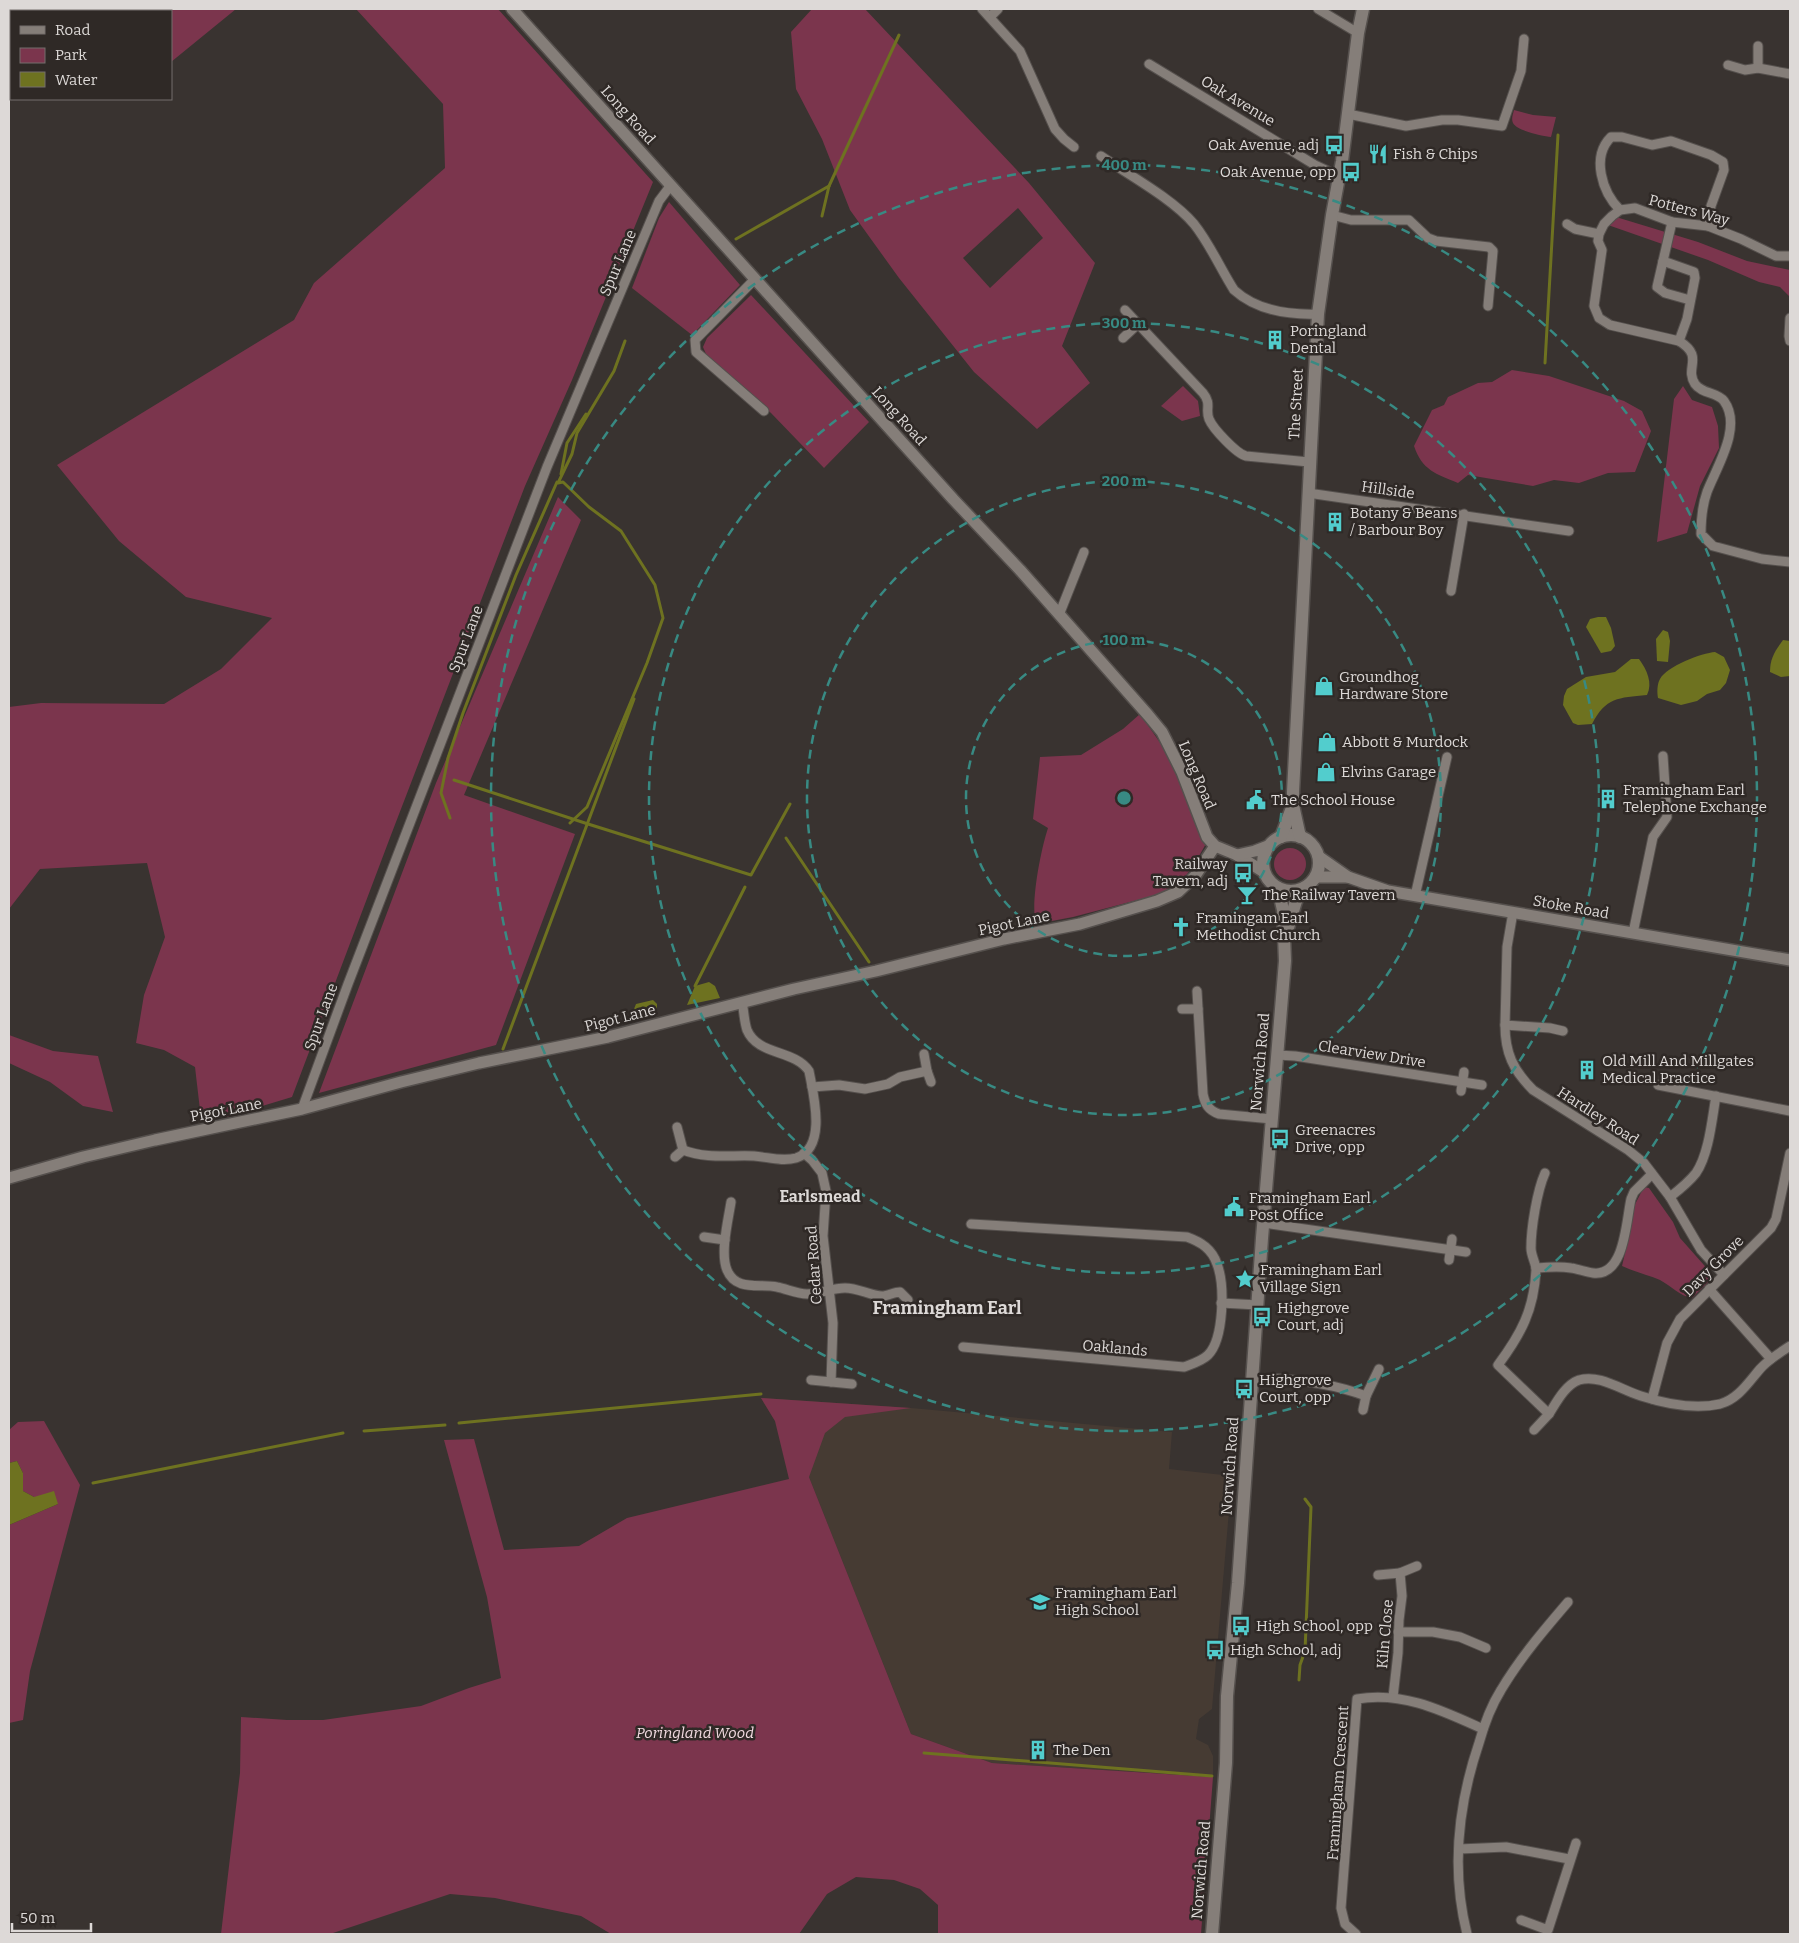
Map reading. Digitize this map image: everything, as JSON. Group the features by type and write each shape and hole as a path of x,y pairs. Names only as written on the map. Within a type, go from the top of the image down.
{"main road":[{"name":"The Street","path":"1300,837 1293,805 1318,314 1363,9"},
{"name":"The Street","path":"1281,837 1293,805"},
{"path":"1289,835 1300,837 1311,844 1318,856 1318,867 1315,877 1304,888 1294,891 1278,888 1270,882 1264,872 1263,863 1268,846 1281,837 1289,835"},
{"name":"Norwich Road","path":"1212,1934 1226,1762 1227,1696 1238,1583 1263,1223 1285,961 1283,910 1278,888"},
{"name":"Norwich Road","path":"1284,941 1296,901 1304,888"}],"street":[{"name":"Long Road","path":"512,9 1059,615 1162,732 1182,772 1202,827 1207,837 1215,846"},
{"path":"982,9 1020,52 1028,64 1055,129 1074,147"},
{"path":"990,18 998,9"},
{"path":"1318,9 1358,33"},
{"path":"1348,114 1406,126 1442,120 1458,120 1502,126 1521,71 1524,39"},
{"path":"1758,46 1758,68"},
{"name":"Oak Avenue","path":"1149,64 1315,165 1339,174"},
{"path":"1728,65 1745,70 1758,68 1790,74"},
{"path":"1708,226 1711,206 1724,170 1723,162 1712,155 1671,142 1652,145 1622,137 1611,137 1604,144 1601,154 1603,184 1614,204 1620,210 1604,224 1599,234 1598,240 1602,250 1594,306 1599,318 1610,325 1679,341 1689,347 1694,360 1691,372 1695,384 1706,393 1718,396 1725,402 1729,415 1730,434 1717,472 1707,492 1701,515 1701,534 1713,546 1762,559 1790,562"},
{"path":"1101,156 1180,211 1193,224 1208,245 1234,290 1246,300 1276,310 1296,314 1318,314"},
{"name":"Spur Lane","path":"302,1109 348,984 547,467 659,201 671,184"},
{"name":"Potters Way","path":"1620,210 1635,208 1658,219 1708,226 1742,239 1776,256 1790,256"},
{"path":"1332,215 1351,220 1409,220 1428,238 1436,241 1489,247 1493,251 1488,306"},
{"path":"1672,222 1657,287 1665,293 1690,300"},
{"path":"1567,224 1575,229 1599,234"},
{"path":"1663,261 1694,272 1695,278 1687,319 1679,341"},
{"path":"756,279 695,340 696,352 764,411"},
{"path":"1124,310 1208,399 1208,418 1211,424 1238,453 1246,456 1309,462"},
{"path":"1790,318 1790,341"},
{"path":"1123,338 1138,324"},
{"name":"Hillside","path":"1308,493 1464,514 1569,531"},
{"path":"1452,591 1464,514"},
{"path":"1059,615 1084,552"},
{"path":"1632,933 1653,837 1667,817 1663,756"},
{"path":"1415,896 1447,757"},
{"path":"1215,846 1237,855 1264,872"},
{"name":"Pigot Lane","path":"9,1178 83,1157 302,1109 479,1063 608,1037 742,1002 1004,939 1080,924 1156,901 1178,892 1195,876 1215,846"},
{"path":"1237,855 1268,846"},
{"name":"Stoke Road","path":"1318,856 1348,877 1388,891 1790,960"},
{"name":"Stoke Road","path":"1315,877 1348,877"},
{"name":"Hardley Road","path":"1513,912 1507,947 1505,1025 1508,1051 1512,1065 1521,1079 1533,1090 1628,1150 1644,1163 1670,1197 1701,1250 1724,1274"},
{"path":"1196,991 1203,1094 1206,1104 1211,1110 1219,1114 1272,1119"},
{"path":"682,1150 693,1154 718,1157 755,1156 777,1159 798,1157 811,1146 816,1134 817,1118 809,1070 804,1064 794,1058 763,1046 754,1040 746,1024 742,1002"},
{"path":"1182,1010 1198,1009"},
{"path":"1505,1025 1550,1028 1563,1031"},
{"path":"924,1054 931,1082"},
{"name":"Clearview Drive","path":"1278,1055 1295,1056 1462,1086 1482,1085"},
{"path":"812,1087 839,1085 865,1089 888,1084 900,1077 927,1071"},
{"path":"1462,1086 1464,1072"},
{"path":"1658,1085 1790,1111"},
{"path":"1670,1197 1696,1172 1701,1163 1708,1139 1716,1096"},
{"path":"677,1127 682,1150"},
{"path":"675,1156 682,1150"},
{"name":"Cedar Road","path":"804,1153 822,1173 826,1191 823,1236 832,1323 831,1382"},
{"name":"Davy Grove","path":"1652,1399 1667,1343 1673,1330 1709,1289 1771,1228 1787,1191 1790,1153"},
{"path":"1545,1173 1539,1188 1530,1250 1536,1268 1530,1314 1513,1346 1498,1365 1549,1414"},
{"path":"1536,1268 1570,1268 1595,1273 1605,1272 1613,1267 1620,1258 1631,1199 1634,1192 1652,1174"},
{"path":"731,1202 724,1256 726,1270 732,1279 742,1285 767,1285 806,1294 830,1292 843,1288 885,1296 899,1288 908,1300"},
{"path":"1263,1223 1466,1252"},
{"name":"Oaklands","path":"963,1348 1184,1367 1203,1358 1216,1344 1221,1303 1221,1280 1217,1264 1209,1250 1200,1242 1187,1237 971,1224"},
{"path":"704,1237 725,1240"},
{"path":"1449,1260 1452,1239"},
{"path":"1709,1289 1771,1359"},
{"path":"1221,1303 1258,1305"},
{"path":"1534,1430 1549,1414 1570,1385 1578,1380 1604,1381 1652,1399 1690,1406 1707,1406 1723,1403 1736,1396 1771,1359 1790,1346"},
{"path":"1363,1410 1366,1396 1379,1369"},
{"path":"1253,1378 1273,1378 1329,1384 1366,1396"},
{"path":"811,1380 852,1384"},
{"path":"1378,1575 1400,1573 1417,1566"},
{"name":"Kiln Close","path":"1393,1697 1402,1596 1400,1573"},
{"path":"1466,1934 1459,1890 1459,1830 1470,1770 1483,1729 1500,1692 1517,1664 1568,1602"},
{"path":"1398,1632 1433,1632 1460,1637 1486,1648"},
{"name":"Framingham Crescent","path":"1356,1934 1345,1924 1341,1908 1357,1699 1375,1696 1393,1697 1439,1710 1483,1729"},
{"path":"1521,1920 1548,1930 1576,1843"},
{"path":"1459,1849 1506,1848 1570,1859"}],"shaded area":[{"name":"Framingham Earl High School","path":"761,1398 911,1408 1172,1432 1169,1469 1232,1476 1212,1709 1199,1719 1196,1739 1208,1745 1213,1756 1213,1777 992,1763 911,1734 809,1477"}],"green space":[{"path":"236,9 172,61 172,10 147,10"},
{"path":"356,9 498,9 653,182 572,380 525,486 292,1097 226,1117 200,1110 195,1067 164,1050 136,1043 144,995 165,937 147,863 40,869 9,909 9,707 41,703 164,704 221,669 272,618 186,597 119,541 57,465 294,320 314,283 445,168 443,104"},
{"path":"812,9 865,9 1029,183 1095,263 1062,346 1090,383 1037,429 974,372 899,278 850,210 822,139 796,89 791,32","holes":["1018,208 1043,238 990,288 963,258"]},
{"path":"1514,110 1533,115 1556,117 1551,137 1530,133 1515,126 1512,120"},
{"path":"669,202 740,285 692,335 632,288 659,218"},
{"path":"1616,217 1698,242 1747,261 1790,270 1790,297 1780,287 1759,282 1708,260 1608,225"},
{"path":"751,295 869,422 824,468 771,413 706,354 703,347 707,338"},
{"path":"1512,370 1549,376 1624,401 1642,411 1651,431 1635,472 1608,473 1579,483 1554,480 1533,486 1468,475 1458,483 1437,474 1426,466 1421,461 1414,446 1432,410 1444,405 1448,397 1478,383 1492,382"},
{"path":"1183,386 1198,401 1200,416 1182,421 1161,406"},
{"path":"1683,386 1692,400 1712,407 1718,426 1719,448 1700,486 1687,533 1657,542 1674,399"},
{"path":"558,497 581,520 464,795 575,834 496,1045 319,1093 436,783"},
{"path":"1140,714 1168,754 1207,842 1182,881 1168,892 1073,917 1036,924 1035,890 1042,849 1048,828 1033,819 1040,757 1081,755 1123,729"},
{"path":"1290,848 1302,852 1306,864 1302,876 1290,880 1278,876 1274,864 1278,852"},
{"path":"9,1035 53,1051 98,1056 113,1112 83,1106 50,1082 9,1063"},
{"path":"1644,1187 1649,1188 1673,1222 1680,1238 1711,1273 1709,1281 1692,1298 1680,1293 1660,1280 1622,1266 1630,1232 1631,1212"},
{"name":"Poringland Wood","path":"761,1398 911,1408 845,1417 825,1433 809,1477 911,1734 992,1763 1213,1777 1201,1934 938,1934 938,1905 920,1889 894,1880 856,1877 827,1894 799,1934 611,1934 581,1916 495,1898 450,1894 330,1934 221,1934 240,1773 241,1717 323,1720 421,1706 501,1678 487,1597 444,1440 474,1439 504,1550 579,1546 627,1518 789,1479 775,1421"},
{"path":"44,1421 80,1485 30,1671 23,1720 9,1723 9,1525 58,1504 34,1497 23,1491 23,1473 17,1461 9,1463 9,1430 18,1422"}],"water":[{"path":"1606,617 1611,628 1615,646 1611,651 1601,653 1586,627 1590,619"},
{"path":"1663,630 1668,632 1670,641 1668,662 1657,661 1656,639"},
{"path":"1783,640 1790,641 1790,676 1781,677 1770,672 1770,667 1774,655"},
{"path":"1715,652 1724,657 1730,670 1726,683 1720,690 1707,694 1697,701 1681,705 1658,698 1658,683 1670,669 1685,661"},
{"path":"1631,659 1639,659 1647,672 1649,690 1647,695 1614,700 1602,708 1592,724 1578,725 1573,723 1563,705 1567,689 1586,677 1615,672"},
{"path":"709,982 715,986 720,998 687,1005 695,986"},
{"path":"653,1000 657,1004 657,1012 641,1015 634,1009 636,1004"},
{"path":"17,1461 23,1473 23,1491 34,1497 54,1491 58,1504 9,1525 9,1463"}],"waterway":[{"path":"822,216 829,186 899,35"},
{"path":"1545,363 1558,135"},
{"path":"736,239 829,186"},
{"path":"570,823 587,807 647,663 663,618 655,585 621,531 589,507 563,482 558,483 572,454 577,433 614,371 625,341"},
{"path":"561,474 567,443 586,414"},
{"path":"450,818 441,793 448,758 463,713 516,575 557,482"},
{"path":"503,1049 634,699"},
{"path":"454,780 751,875 790,804"},
{"path":"786,838 869,962"},
{"path":"695,986 745,887"},
{"path":"459,1423 761,1394"},
{"path":"364,1431 445,1425"},
{"path":"93,1483 343,1433"},
{"path":"1299,1680 1300,1665 1305,1651 1311,1507 1305,1499"},
{"path":"924,1753 1212,1776"}],"place":[{"name":"Oak Avenue, adj","path":"1334,145"},
{"name":"Fish & Chips","path":"1378,154"},
{"name":"Oak Avenue, opp","path":"1351,172"},
{"name":"Poringland Dental","path":"1275,340"},
{"name":"Botany & Beans / Barbour Boy","path":"1335,522"},
{"name":"Groundhog Hardware Store","path":"1324,686"},
{"name":"Abbott & Murdock","path":"1327,742"},
{"name":"Elvins Garage","path":"1326,772"},
{"name":"Framingham Earl Telephone Exchange","path":"1608,799"},
{"name":"The School House","path":"1256,800"},
{"name":"Railway Tavern, adj","path":"1243,873"},
{"name":"The Railway Tavern","path":"1247,895"},
{"name":"Framingam Earl Methodist Church","path":"1181,927"},
{"name":"Old Mill And Millgates Medical Practice","path":"1587,1070"},
{"name":"Greenacres Drive, opp","path":"1280,1139"},
{"name":"Framingham Earl Post Office","path":"1234,1207"},
{"name":"Framingham Earl Village Sign","path":"1245,1279"},
{"name":"Highgrove Court, adj","path":"1262,1317"},
{"name":"Highgrove Court, opp","path":"1244,1389"},
{"name":"Framingham Earl High School","path":"1040,1602"},
{"name":"High School, opp","path":"1241,1626"},
{"name":"High School, adj","path":"1215,1650"},
{"name":"The Den","path":"1038,1750"}],"district":[{"name":"Earlsmead","path":"820,1196"},
{"name":"Framingham Earl","path":"947,1308"}]}
